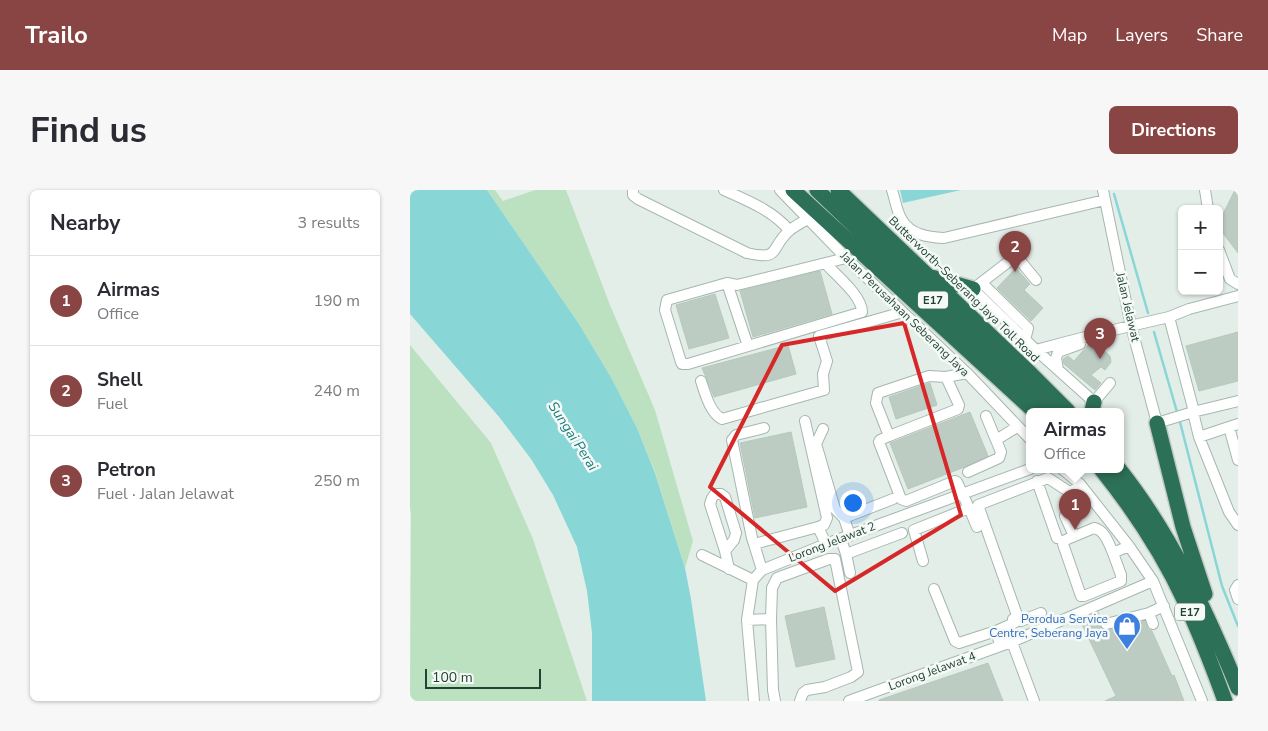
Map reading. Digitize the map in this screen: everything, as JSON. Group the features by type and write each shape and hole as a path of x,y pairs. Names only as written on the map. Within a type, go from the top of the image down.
{"highway":[{"path":"792,190 1031,408"},
{"name":"E17","path":"817,190 1045,408"},
{"name":"Butterworth–Seberang Jaya Toll Road","path":"838,190 1065,408"},
{"path":"930,277 977,286"},
{"path":"1157,423 1183,527 1225,656"},
{"name":"E17","path":"1105,473 1144,527 1166,564 1184,600 1226,701"},
{"name":"E17","path":"1122,473 1155,519 1189,579 1238,688"}],"street":[{"path":"633,190 633,195 638,199 747,253 764,257 771,255 789,230 807,219"},
{"path":"724,190 768,211 780,219 789,230"},
{"name":"Jalan Perusahaan Seberang Jaya","path":"780,190 846,258 967,373 1026,435"},
{"path":"892,190 902,220 914,232 926,237 944,238 1105,193"},
{"path":"1205,190 1207,205"},
{"name":"Jalan Jelawat","path":"1105,193 1132,328 1157,423"},
{"path":"826,264 856,295 862,307 862,312 688,364 682,364 665,310 667,300 728,283 737,285 846,258"},
{"path":"1036,280 1022,263 1012,259 977,286 1025,340 1058,370 1093,407 1110,383"},
{"path":"1223,261 1230,279 1238,284"},
{"path":"728,283 748,346"},
{"path":"1058,370 1056,358 1058,352 1189,309 1238,296"},
{"path":"701,381 717,416 722,419 824,390 823,374 827,361 819,336 903,312"},
{"path":"1169,316 1194,408 1193,412 1199,437 1228,512 1238,525"},
{"path":"1036,350 1132,328"},
{"path":"889,436 876,403 878,393 929,376 946,377 967,373"},
{"path":"946,377 958,409 889,436 879,442 903,501 955,481 978,527"},
{"path":"1157,423 1238,400"},
{"path":"968,472 999,458 1001,452 986,416"},
{"path":"754,544 824,525 827,518 804,421"},
{"path":"1199,437 1234,425 1238,460"},
{"path":"996,440 1017,427"},
{"path":"762,570 752,538 732,440 736,435 764,428"},
{"path":"823,429 816,444 835,509 844,518 846,554 850,574"},
{"name":"Lorong Jelawat 2","path":"753,580 762,570 826,544 1026,470"},
{"path":"1067,473 1080,484 1154,581 1202,701"},
{"path":"1041,613 1021,621 1018,618 978,505 1048,478 1071,492 1076,500 1076,503 1065,516 1074,536"},
{"path":"1037,481 1057,538"},
{"path":"1071,492 1080,484"},
{"path":"725,551 734,540 736,534 725,497 721,494 715,494 710,504 729,569"},
{"path":"844,518 893,500"},
{"path":"923,561 914,530 970,508"},
{"path":"818,527 826,544"},
{"path":"1098,528 1102,530 1113,553 1121,581 1081,596 1062,544 1074,536 1098,528"},
{"path":"846,554 902,533"},
{"path":"1113,553 1129,546"},
{"path":"702,555 753,580 747,620 754,701"},
{"path":"776,701 773,690 772,588 777,578 829,559 835,559 858,672 851,677 825,687 807,690 803,693 800,701"},
{"name":"Lorong Jelawat 4","path":"849,701 861,699 1012,642 1154,581"},
{"path":"934,590 955,641 959,643 1012,625 1013,620"},
{"path":"1106,624 1149,613 1164,606"},
{"path":"1149,613 1153,624"},
{"path":"747,620 771,619"},
{"path":"996,631 1000,646"},
{"path":"1012,642 1034,701"}],"highlighted area":[{"path":"904,323 961,515 835,591 710,487 782,345"}],"green space":[{"path":"487,190 495,190 503,201 535,190 566,190 610,305 655,410 693,541 685,568 655,472 637,428 612,379 579,324"},
{"path":"410,345 491,443 533,539 587,701 410,701"}],"water":[{"name":"Sungai Perai","path":"410,190 487,190 579,324 612,379 637,428 655,473 685,568 706,701 592,701 592,633 587,591 577,547 553,495 531,459 500,418 410,314"},
{"path":"900,190 961,190 903,203"}],"building":[{"path":"1235,190 1238,190 1238,253 1223,233 1223,214"},
{"path":"1016,268 1030,284 1024,290 1043,308 1031,321 997,288"},
{"path":"820,271 832,314 753,337 740,291"},
{"path":"715,294 729,338 689,349 676,305"},
{"path":"1238,332 1238,381 1199,391 1186,346"},
{"path":"1109,338 1102,349 1110,356 1111,362 1105,370 1101,367 1091,375 1101,383 1095,390 1064,364 1063,359 1068,356 1074,361 1088,345 1094,343 1097,346 1102,340"},
{"path":"788,345 796,374 714,397 702,368"},
{"path":"930,383 937,405 896,419 889,397"},
{"path":"970,412 988,456 908,489 890,443"},
{"path":"791,432 807,507 755,518 740,443"},
{"path":"824,607 835,659 796,667 785,616"},
{"name":"Perodua Service Centre, Seberang Jaya","path":"1098,612 1101,619 1100,626 1105,631 1145,621 1148,629 1152,631 1172,676 1174,675 1184,701 1105,701 1116,696 1080,620"},
{"path":"988,663 1003,701 879,701 879,700"}],"waterway":[{"path":"1114,194 1148,313"},
{"path":"1154,332 1177,412"},
{"path":"1180,422 1222,586 1238,626"}],"place":[{"name":"Shell","path":"1015,272"},
{"name":"Petron","path":"1100,359"},
{"name":"Airmas","path":"1075,530"},
{"name":"Perodua Service Centre, Seberang Jaya","path":"1127,650"}]}
